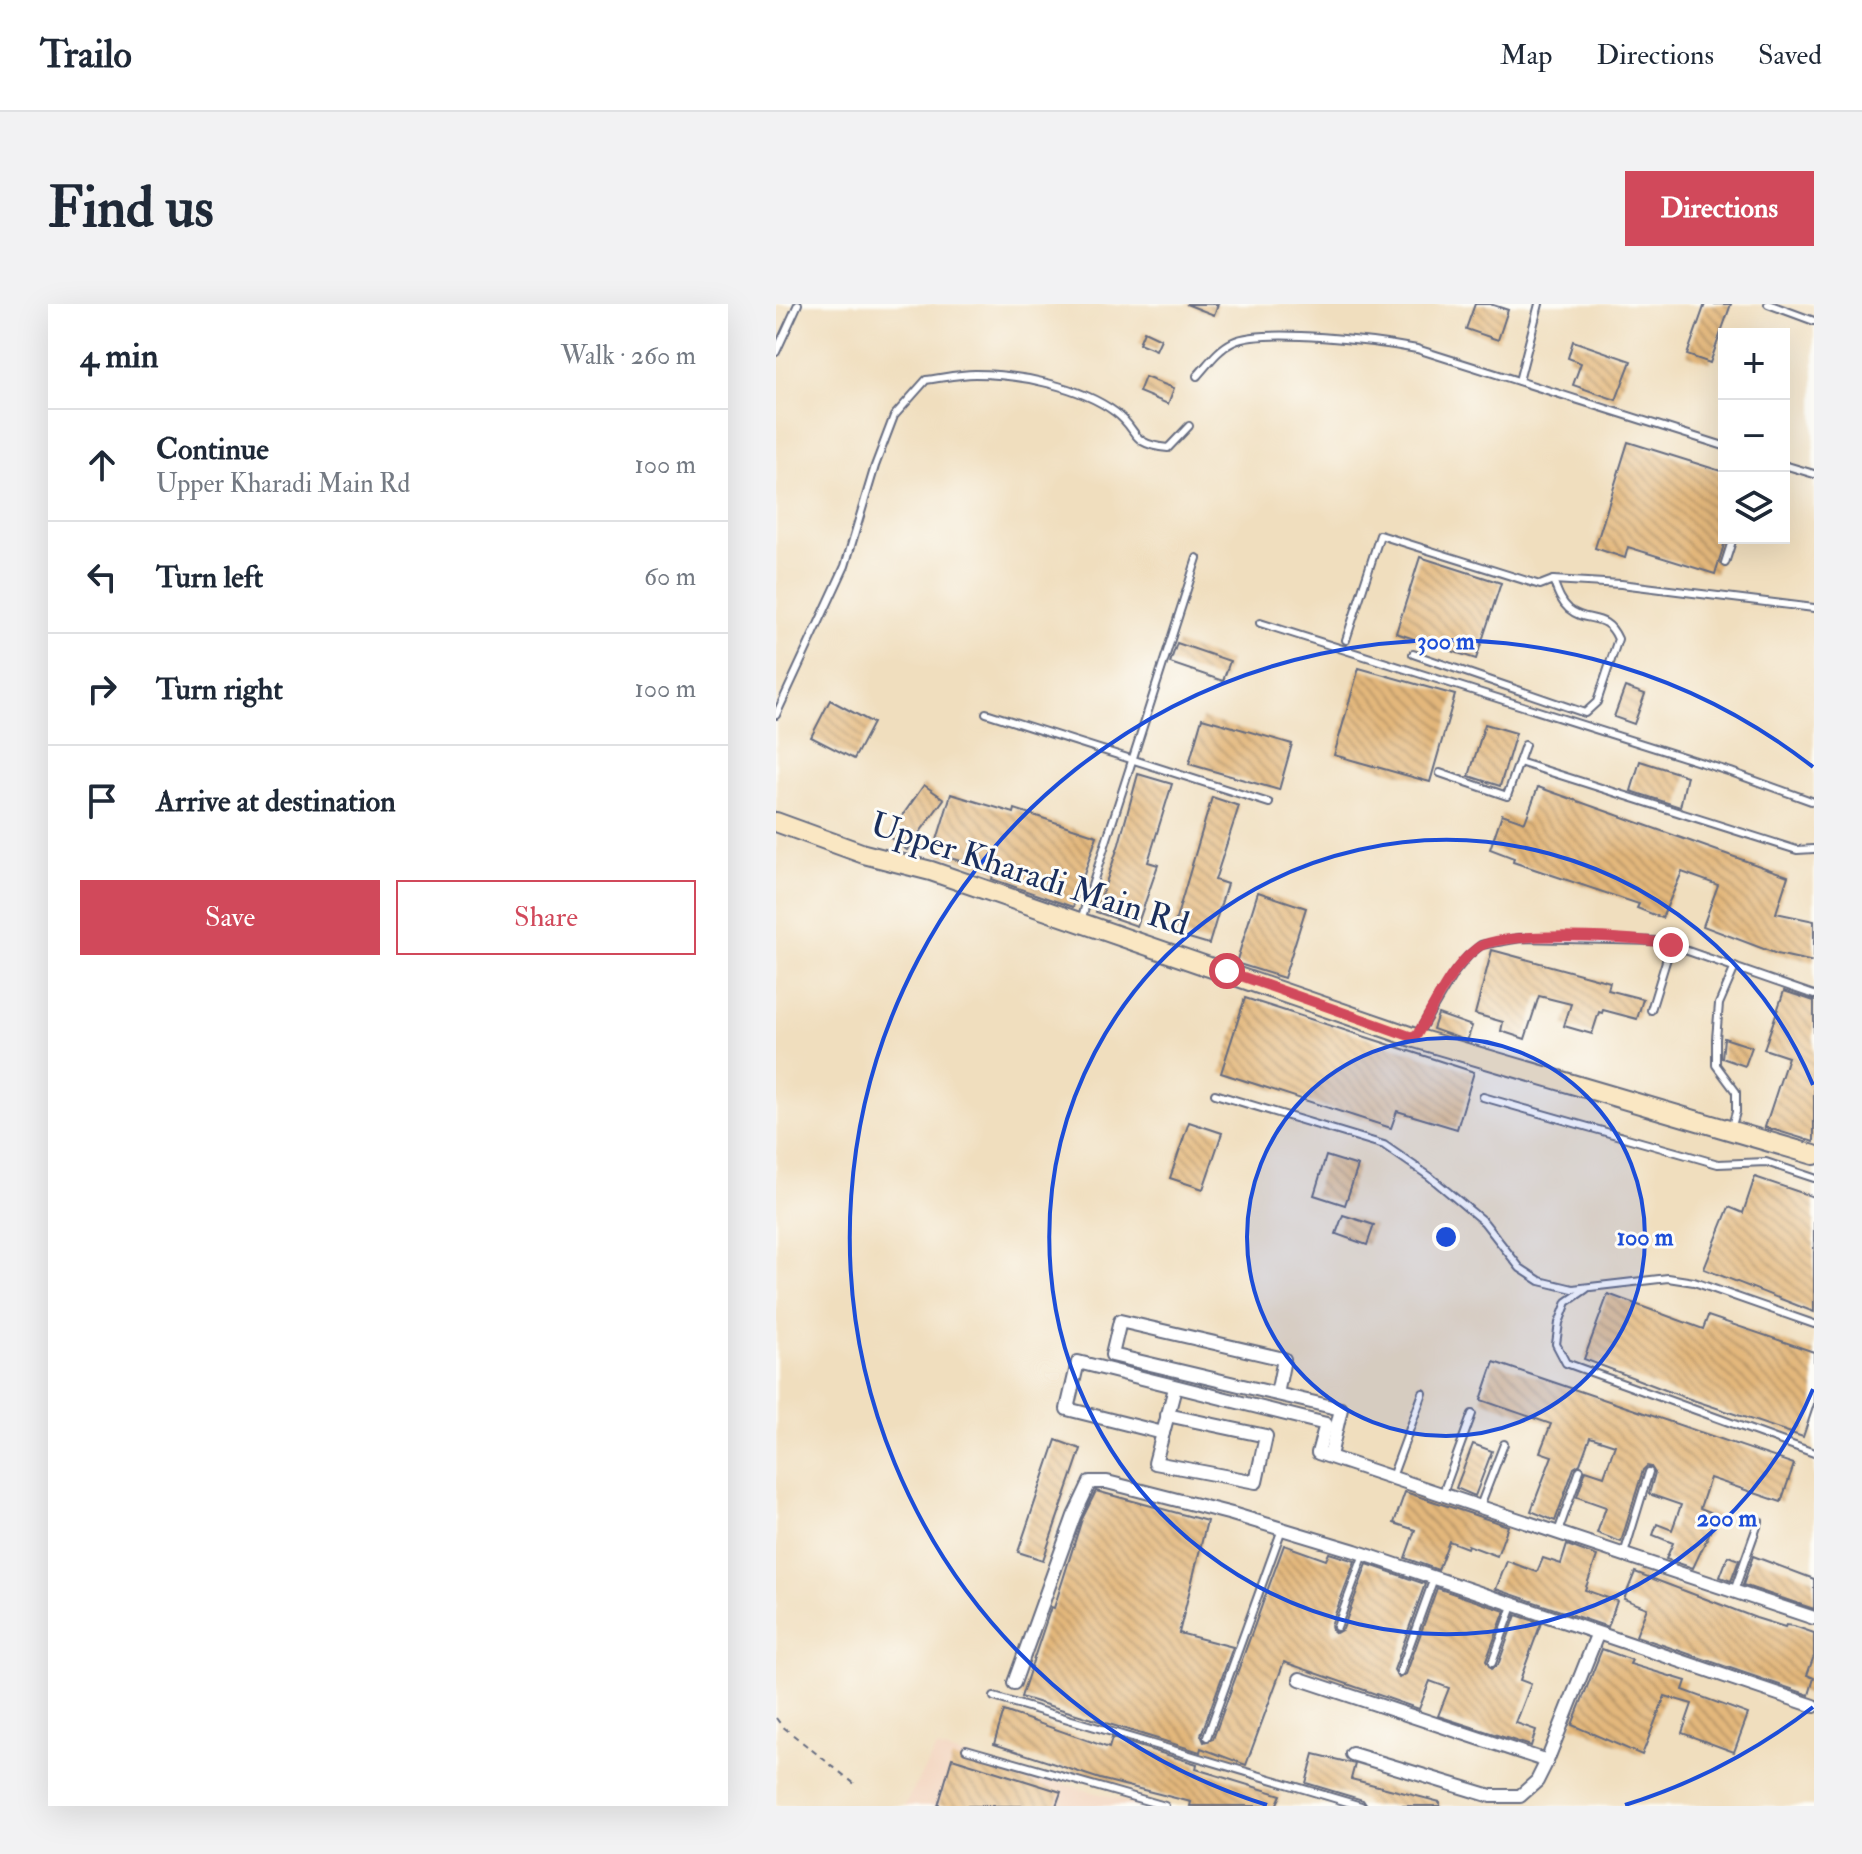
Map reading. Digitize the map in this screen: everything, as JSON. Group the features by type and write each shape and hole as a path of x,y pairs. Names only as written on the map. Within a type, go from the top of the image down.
{"street":[{"name":"Upper Kharadi Main Rd","path":"776,822 864,854 931,871 1415,1038 1814,1155"},
{"path":"1277,1394 1284,1359 1120,1321 1112,1355 1277,1394 1341,1409 1330,1456"},
{"path":"1163,1433 1067,1409 1078,1362 1326,1424 1318,1453 1814,1618"},
{"path":"1167,1415 1266,1436 1256,1482 1155,1463 1167,1415 1175,1388"},
{"path":"1014,1683 1074,1516 1090,1482 1107,1482 1364,1554 1814,1706"},
{"path":"1352,1754 1491,1796 1520,1796 1537,1781 1547,1761 1597,1635"},
{"path":"1300,1679 1547,1761"}],"lane":[{"path":"776,352 798,304"},
{"path":"1519,381 1539,304"},
{"path":"1768,304 1814,321"},
{"path":"1197,376 1223,348 1235,341 1268,336 1397,345 1718,444"},
{"path":"776,715 845,566 875,466 894,416 926,380 974,374 1059,384 1116,413 1131,432 1148,446 1168,448 1189,426"},
{"path":"1790,467 1814,474"},
{"path":"1346,640 1380,535 1540,585 1553,580 1621,584 1814,608"},
{"path":"1725,563 1731,544"},
{"path":"1080,922 1197,558"},
{"path":"1413,654 1585,713 1597,702 1618,639 1613,627 1600,619 1572,612 1561,600 1553,580"},
{"path":"1260,623 1731,772 1814,802"},
{"path":"986,713 1269,803"},
{"path":"1440,773 1507,796 1525,745"},
{"path":"1519,762 1797,850 1814,849"},
{"path":"1415,1038 1454,973 1481,945 1520,938 1636,939 1671,945 1814,995"},
{"path":"1651,1010 1671,945"},
{"path":"1731,1131 1736,1112 1736,1092 1716,1065 1716,1039 1719,1004 1735,967"},
{"path":"1215,1094 1384,1145 1429,1176 1484,1222 1520,1268 1540,1281 1573,1289 1668,1278 1694,1282 1814,1324"},
{"path":"1483,1097 1718,1164 1766,1162 1814,1178"},
{"path":"1586,1289 1567,1302 1559,1323 1556,1344 1566,1363 1814,1453"},
{"path":"1392,1477 1423,1393"},
{"path":"1443,1493 1472,1414"},
{"path":"1480,1506 1504,1444"},
{"path":"1558,1532 1580,1470"},
{"path":"1624,1554 1649,1472"},
{"path":"1734,1591 1759,1521"},
{"path":"1207,1737 1282,1529"},
{"path":"1337,1627 1364,1554"},
{"path":"1400,1672 1434,1578"},
{"path":"1492,1663 1513,1606"},
{"path":"994,1697 1361,1806"},
{"path":"966,1749 1165,1806"}],"path":[{"path":"776,1718 856,1785"}],"shaded area":[{"path":"936,1748 1142,1806 904,1806"}],"building":[{"path":"1186,304 1218,304 1214,315"},
{"path":"1475,304 1490,304 1508,310 1498,340 1466,329"},
{"path":"1705,304 1731,304 1722,328 1718,328 1718,341 1710,363 1687,355"},
{"path":"1144,331 1161,339 1156,350 1139,343"},
{"path":"1573,341 1631,361 1616,400 1573,385 1581,363 1568,358"},
{"path":"1145,377 1174,388 1168,404 1139,392"},
{"path":"1628,442 1718,470 1718,544 1724,544 1715,574 1628,547 1625,558 1595,548"},
{"path":"1420,557 1501,583 1476,659 1396,633"},
{"path":"1177,643 1230,661 1223,681 1170,663"},
{"path":"1359,668 1455,695 1430,782 1334,755"},
{"path":"1625,687 1645,694 1634,724 1614,717"},
{"path":"830,700 873,723 854,759 811,737"},
{"path":"1202,718 1292,744 1279,790 1189,764"},
{"path":"1485,724 1516,733 1500,786 1469,776"},
{"path":"1640,761 1687,776 1680,807 1631,791"},
{"path":"1138,774 1172,784 1148,862 1158,865 1137,926 1096,912"},
{"path":"924,785 944,799 907,850 888,836"},
{"path":"1538,787 1788,876 1776,913 1814,921 1814,962 1777,954 1703,926 1718,885 1682,872 1662,918 1637,908 1639,904 1513,862 1514,858 1490,849 1502,814 1525,822"},
{"path":"951,794 1014,813 1015,809 1097,836 1073,907 992,879 994,871 933,853"},
{"path":"1212,797 1239,806 1215,880 1227,884 1209,944 1172,933"},
{"path":"1258,892 1306,908 1284,978 1236,963"},
{"path":"1492,950 1610,982 1608,990 1643,999 1637,1019 1603,1010 1599,1012 1592,1034 1564,1026 1571,1004 1539,996 1525,1039 1501,1031 1503,1022 1475,1014"},
{"path":"1784,991 1814,1001 1814,1142 1765,1127 1788,1057 1764,1049"},
{"path":"1245,998 1474,1072 1457,1129 1397,1111 1391,1128 1221,1073"},
{"path":"1438,1014 1472,1026 1467,1041 1433,1029"},
{"path":"1724,1038 1752,1047 1745,1066 1722,1058"},
{"path":"1189,1122 1222,1133 1203,1189 1170,1178"},
{"path":"1326,1156 1358,1166 1345,1205 1314,1195"},
{"path":"1755,1177 1814,1197 1814,1312 1704,1269 1729,1207 1743,1213"},
{"path":"1343,1215 1374,1225 1367,1245 1336,1234"},
{"path":"1608,1294 1703,1329 1708,1316 1814,1352 1814,1404 1803,1437 1584,1359"},
{"path":"1494,1362 1794,1464 1781,1502 1710,1478 1700,1508 1718,1515 1693,1568 1666,1559 1673,1543 1653,1535 1657,1524 1672,1530 1681,1505 1649,1494 1655,1473 1651,1467 1643,1470 1621,1542 1597,1533 1606,1507 1577,1497 1586,1470 1604,1476 1615,1445 1590,1437 1580,1464 1574,1468 1555,1521 1531,1511 1552,1456 1540,1452 1551,1424 1481,1400"},
{"path":"1056,1440 1081,1449 1043,1560 1018,1552"},
{"path":"1473,1444 1492,1451 1475,1496 1456,1488"},
{"path":"1096,1491 1207,1521 1179,1633 1233,1647 1201,1735 1204,1742 1213,1739 1284,1545 1326,1560 1329,1553 1355,1561 1331,1625 1336,1633 1343,1629 1367,1564 1425,1584 1394,1670 1399,1678 1406,1674 1437,1588 1505,1611 1486,1661 1491,1669 1498,1665 1516,1615 1541,1623 1520,1680 1531,1684 1516,1723 1536,1730 1531,1746 1438,1716 1449,1688 1430,1681 1419,1709 1284,1662 1246,1765 1201,1748 1200,1752 1021,1697 1082,1519"},
{"path":"1405,1492 1508,1526 1497,1556 1449,1541 1438,1570 1405,1558 1415,1530 1394,1523"},
{"path":"1567,1545 1597,1556 1585,1590 1617,1601 1608,1627 1496,1589 1507,1561 1537,1572 1543,1558 1561,1564"},
{"path":"1728,1556 1739,1560 1731,1581 1720,1577"},
{"path":"1753,1556 1814,1579 1814,1609 1743,1585"},
{"path":"1635,1572 1756,1618 1814,1633 1814,1656 1807,1675 1814,1678 1809,1695 1636,1636 1647,1608 1624,1599"},
{"path":"1602,1649 1632,1660 1630,1664 1686,1681 1683,1690 1748,1714 1734,1752 1682,1733 1692,1704 1665,1696 1642,1755 1572,1725"},
{"path":"1004,1711 1109,1748 1112,1738 1197,1764 1196,1769 1281,1795 1276,1806 1190,1806 1191,1802 1100,1779 994,1744"},
{"path":"1314,1754 1355,1764 1351,1779 1440,1802 1440,1806 1367,1806 1363,1800 1306,1783"},
{"path":"952,1758 1061,1792 1056,1806 938,1806"}],"route":[{"path":"1227,971 1415,1038 1454,973 1481,945 1520,938 1636,939 1671,945"}]}
